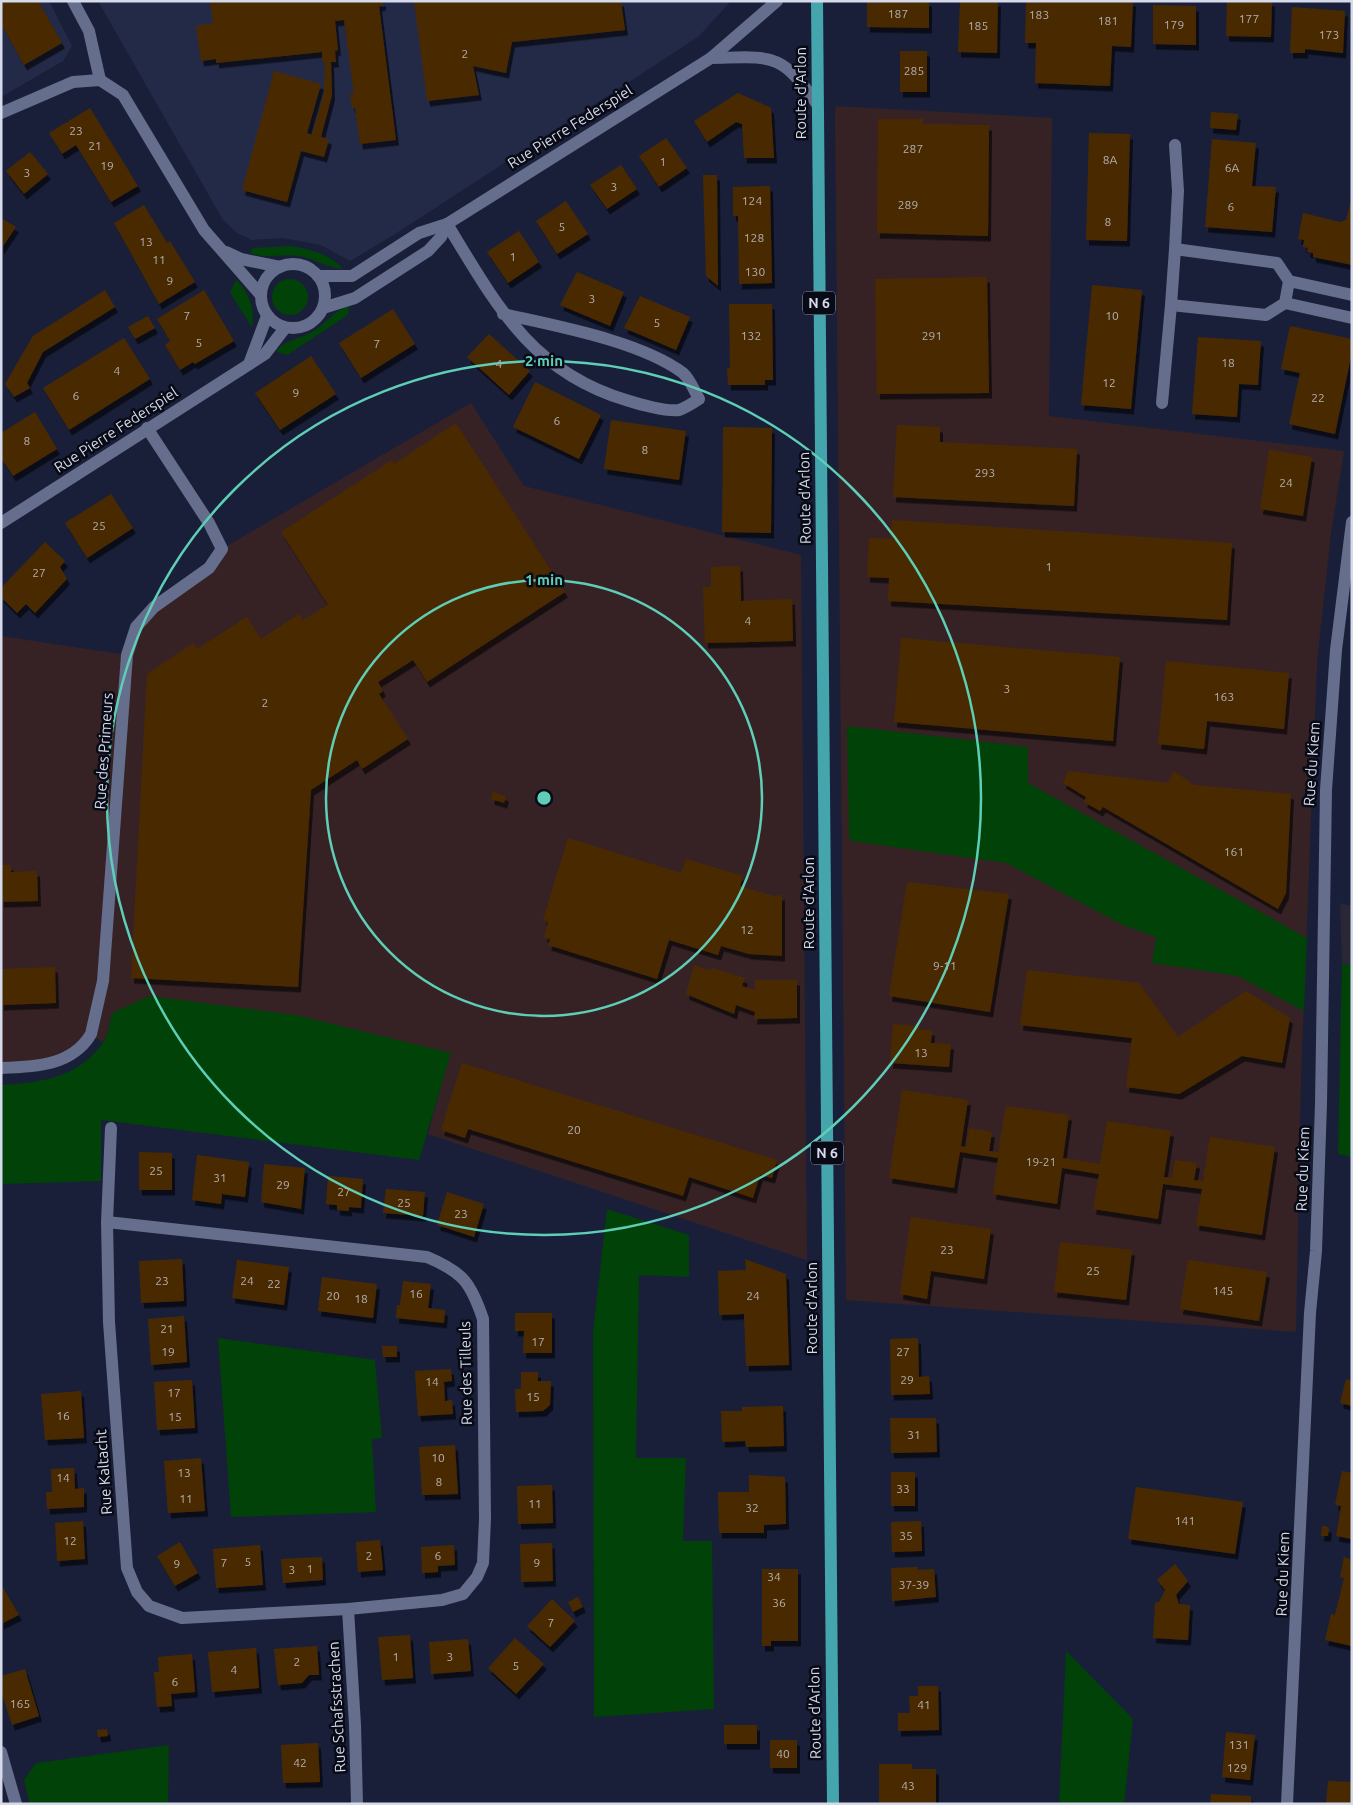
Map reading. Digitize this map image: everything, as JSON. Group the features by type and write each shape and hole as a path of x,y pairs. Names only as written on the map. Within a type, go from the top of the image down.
{"main road":[{"name":"Route d'Arlon","path":"816,1 833,1804"}],"street":[{"path":"73,1 89,31 100,80"},
{"name":"Rue Pierre Federspiel","path":"318,276 352,276 420,233 447,224 711,58 777,1"},
{"path":"711,58 762,58 781,62 799,78 817,104"},
{"path":"1,113 73,82 100,80 123,95 204,230 260,294"},
{"path":"1162,403 1172,304 1178,191 1175,145"},
{"path":"447,224 503,314 535,350 568,376 606,394 641,405 678,410 699,399 684,374 643,352 578,331 503,314"},
{"name":"Rue Pierre Federspiel","path":"322,308 355,298 428,251 441,237 447,224"},
{"path":"1175,249 1278,263 1289,281 1285,303"},
{"path":"221,250 241,259 280,267 300,265 318,276 323,286 325,297 322,308 316,318 307,325 285,328 267,316 262,306 260,294 263,283 270,273 280,267"},
{"path":"1289,281 1352,295"},
{"path":"1172,304 1266,315 1285,303 1352,318"},
{"path":"249,364 267,316"},
{"name":"Rue Pierre Federspiel","path":"1,524 147,428 265,354 285,328"},
{"name":"Rue des Primeurs","path":"1,1068 35,1067 66,1059 87,1042 91,1034 97,1018 103,981 127,655 136,627 142,620 154,607 209,568 222,549 209,523 147,428"},
{"name":"Rue du Kiem","path":"1287,1804 1310,1313 1316,1251 1321,1104 1326,790 1336,650 1352,522"},
{"name":"Rue Kaltacht","path":"111,1128 107,1222 109,1322 127,1568 137,1592 149,1606 182,1618 348,1609"},
{"name":"Rue des Tilleuls","path":"107,1222 427,1257 447,1265 460,1275 474,1292 483,1319 485,1519 482,1563 477,1577 464,1594 442,1600 348,1609"},
{"name":"Rue Schafsstrachen","path":"348,1609 355,1725 357,1804"},
{"path":"1,1752 16,1804"}],"shaded area":[{"path":"1,1 49,1 72,46 63,61 1,97"},
{"path":"98,1 731,1 698,37 392,236 350,261 321,245 283,238 252,240 237,233 223,220"},
{"path":"835,106 1052,118 1049,416 1344,451 1331,533 1317,662 1301,1078 1296,1332 846,1300"},
{"path":"471,403 524,486 801,555 807,1260 428,1134 450,1053 112,1013 106,1037 102,1042 91,1034 66,1059 1,1068 1,636 127,655 136,627 209,568 222,549"},
{"path":"1340,903 1352,906 1352,966 1342,963"}],"green space":[{"path":"290,246 326,256 343,269 298,256 262,256 250,253 253,248"},
{"path":"290,279 297,280 303,284 307,290 307,304 303,310 297,314 290,315 283,314 277,310 273,304 272,297 273,290 277,284 283,280"},
{"path":"236,280 248,295 253,314 252,327 230,293"},
{"path":"349,307 348,315 287,355 276,351 289,342 314,331 336,312"},
{"path":"847,726 1028,747 1028,783 1307,938 1304,1011 1238,976 1152,963 1156,937 1123,925 1006,863 851,841 849,835"},
{"path":"1342,963 1352,966 1352,1157 1338,1154"},
{"path":"149,996 296,1015 451,1053 419,1160 101,1120 101,1181 1,1184 1,1085 46,1080 73,1070 96,1052 105,1039 112,1013"},
{"path":"607,1209 689,1235 689,1277 639,1275 636,1458 686,1458 683,1541 712,1541 714,1709 594,1717 593,1332"},
{"path":"218,1338 375,1360 382,1438 372,1439 376,1512 231,1517"},
{"path":"1066,1651 1133,1719 1124,1804 1059,1804"},
{"path":"169,1745 168,1804 30,1804 24,1780 36,1763"}],"building":[{"path":"1,1 38,1 62,43 24,65 1,24"},
{"path":"210,1 383,1 383,5 379,6 396,140 360,144 355,108 352,108 350,94 354,94 344,20 335,21 338,50 335,51 336,62 331,62 332,95 321,137 329,139 324,157 301,151 287,202 242,190 274,71 321,84 307,133 312,135 324,93 325,62 322,62 322,52 216,63 216,59 201,61 196,26 213,23"},
{"path":"414,1 621,1 625,30 512,42 506,73 473,66 479,95 427,101"},
{"path":"867,1 929,1 929,28 867,27"},
{"path":"960,1 998,1 997,53 958,52"},
{"path":"1026,1 1133,1 1131,47 1112,46 1110,86 1035,83 1036,43 1025,43"},
{"path":"1227,1 1272,1 1271,37 1226,36"},
{"path":"1153,5 1196,6 1196,45 1153,44"},
{"path":"1292,7 1345,11 1343,53 1305,49 1305,53 1290,53"},
{"path":"900,51 927,51 927,92 900,92"},
{"path":"738,93 771,108 774,158 744,158 742,124 736,122 707,142 694,121"},
{"path":"90,108 138,186 111,202 76,145 62,154 49,133"},
{"path":"1211,112 1238,114 1236,130 1210,128"},
{"path":"878,119 923,119 923,124 989,125 988,236 877,233"},
{"path":"1089,133 1130,134 1127,241 1086,240"},
{"path":"666,138 687,168 659,187 639,156"},
{"path":"1212,139 1256,143 1252,186 1276,187 1272,232 1205,227"},
{"path":"30,152 48,174 24,194 6,171"},
{"path":"621,165 637,189 607,209 590,185"},
{"path":"703,175 717,175 718,286 706,276"},
{"path":"770,186 772,283 739,284 738,216 733,216 733,187"},
{"path":"1352,197 1352,265 1313,257 1313,253 1307,252 1308,248 1303,247 1304,240 1298,239 1303,213 1340,222 1346,220"},
{"path":"566,201 588,234 557,254 536,221"},
{"path":"144,205 167,243 170,241 195,282 159,304 114,223"},
{"path":"1,218 16,227 1,249"},
{"path":"519,231 539,262 508,283 487,252"},
{"path":"577,272 624,292 610,326 560,305"},
{"path":"987,277 989,393 877,394 875,279"},
{"path":"1092,285 1142,290 1131,409 1081,405"},
{"path":"105,290 115,307 43,352 27,383 30,388 14,397 5,384 33,336"},
{"path":"204,290 234,341 195,364 193,362 180,370 165,345 170,341 157,319"},
{"path":"640,296 690,317 676,350 624,328"},
{"path":"729,304 772,304 773,380 765,380 765,385 728,385 727,368 730,368"},
{"path":"393,309 415,344 361,378 339,343"},
{"path":"148,316 155,328 135,339 128,327"},
{"path":"1290,326 1352,339 1352,352 1335,434 1289,424 1300,373 1281,369"},
{"path":"489,334 530,371 509,395 467,357"},
{"path":"1198,337 1261,341 1258,385 1239,384 1237,417 1192,414"},
{"path":"124,338 150,379 69,430 43,388"},
{"path":"311,356 336,394 280,430 255,393"},
{"path":"535,382 601,415 579,459 513,427"},
{"path":"35,412 57,449 13,476 1,458 1,433"},
{"path":"611,420 686,431 679,480 604,469"},
{"path":"456,423 565,592 427,682 413,660 378,682 383,691 379,694 408,739 362,769 357,760 311,790 298,987 131,978 147,674 194,643 197,649 247,617 261,639 299,614 303,620 328,605 281,532 392,460 394,464"},
{"path":"897,425 940,427 940,442 1077,449 1074,506 893,497"},
{"path":"723,427 772,428 771,533 722,532"},
{"path":"1269,450 1312,457 1303,516 1260,509"},
{"path":"111,494 133,528 87,558 65,523"},
{"path":"892,520 1232,543 1227,620 888,601 889,578 867,577 869,538 890,539"},
{"path":"45,542 65,561 60,567 67,579 35,613 26,604 17,613 1,597 1,588"},
{"path":"740,566 741,601 792,599 793,641 705,643 703,587 711,587 711,567"},
{"path":"901,638 1120,657 1113,741 894,722"},
{"path":"1166,661 1289,673 1284,729 1207,721 1204,749 1158,744"},
{"path":"1068,771 1168,783 1174,771 1194,785 1291,794 1286,893 1278,909 1103,807 1100,811 1084,802 1086,797 1063,783"},
{"path":"493,792 506,796 504,803 491,799"},
{"path":"568,838 681,873 686,859 743,876 740,886 773,896 782,895 782,956 749,954 721,946 718,955 669,940 657,979 548,945 550,939 544,937 548,922 543,920"},
{"path":"1,865 11,865 11,872 37,871 38,901 1,902"},
{"path":"907,882 1009,894 990,1012 889,996"},
{"path":"694,965 708,970 713,968 745,978 742,986 755,990 755,980 797,980 797,1018 754,1019 755,1012 736,1005 734,1014 686,994"},
{"path":"55,967 56,1003 1,1005 1,969"},
{"path":"1027,970 1139,983 1178,1037 1246,991 1290,1018 1282,1063 1242,1056 1179,1094 1126,1087 1132,1038 1020,1025"},
{"path":"893,1024 920,1026 919,1030 932,1030 931,1043 951,1044 949,1067 890,1063"},
{"path":"462,1063 777,1160 772,1178 760,1175 753,1198 689,1177 683,1196 468,1129 465,1138 441,1130"},
{"path":"902,1090 968,1100 961,1146 966,1147 969,1128 992,1132 989,1151 998,1152 1006,1106 1069,1115 1063,1158 1100,1164 1107,1121 1171,1131 1164,1177 1172,1178 1175,1160 1197,1163 1194,1180 1203,1181 1210,1137 1275,1147 1262,1235 1196,1225 1202,1189 1163,1184 1158,1219 1093,1209 1099,1174 1062,1168 1057,1204 993,1194 998,1158 960,1152 954,1188 889,1178"},
{"path":"139,1152 172,1153 172,1190 139,1190"},
{"path":"197,1155 249,1162 245,1197 222,1194 221,1204 192,1200"},
{"path":"264,1164 305,1168 301,1209 261,1202"},
{"path":"328,1176 363,1179 361,1208 349,1207 349,1211 337,1210 337,1205 326,1204"},
{"path":"386,1189 425,1192 423,1216 383,1213"},
{"path":"447,1192 484,1204 474,1237 437,1225"},
{"path":"911,1217 991,1229 984,1279 931,1271 927,1299 900,1294"},
{"path":"1060,1242 1132,1250 1126,1300 1054,1292"},
{"path":"182,1259 184,1301 141,1303 139,1261"},
{"path":"745,1259 786,1274 789,1365 746,1366 744,1314 719,1315 718,1271 746,1270"},
{"path":"237,1260 289,1267 284,1305 232,1298"},
{"path":"1188,1260 1267,1272 1259,1321 1180,1309"},
{"path":"322,1277 377,1284 373,1318 318,1311"},
{"path":"403,1281 431,1284 428,1308 445,1310 444,1323 396,1318 397,1305 400,1305"},
{"path":"515,1313 552,1313 552,1353 523,1353 524,1331 515,1331"},
{"path":"184,1316 187,1362 151,1365 148,1319"},
{"path":"918,1338 919,1377 929,1376 930,1394 891,1395 890,1339"},
{"path":"382,1346 397,1346 397,1357 383,1357"},
{"path":"451,1369 452,1381 444,1382 445,1401 452,1400 453,1414 418,1416 415,1371"},
{"path":"521,1372 538,1372 538,1381 551,1381 550,1405 543,1411 516,1412 515,1389 521,1389"},
{"path":"1346,1379 1352,1381 1352,1406 1340,1403"},
{"path":"192,1380 195,1428 157,1430 154,1382"},
{"path":"81,1391 84,1438 45,1440 41,1394"},
{"path":"783,1406 784,1446 746,1447 745,1441 722,1442 721,1411 742,1411 742,1407"},
{"path":"890,1418 936,1418 937,1452 891,1453"},
{"path":"455,1445 458,1494 422,1495 419,1447"},
{"path":"201,1458 205,1511 168,1513 164,1461"},
{"path":"74,1468 75,1489 84,1488 84,1507 47,1509 46,1492 52,1492 51,1469"},
{"path":"1342,1471 1352,1473 1352,1539 1336,1536 1341,1506 1335,1505"},
{"path":"891,1472 915,1472 915,1506 891,1506"},
{"path":"749,1475 785,1477 786,1524 764,1525 764,1533 719,1533 718,1492 749,1492"},
{"path":"552,1485 553,1523 518,1524 517,1486"},
{"path":"1136,1487 1243,1502 1235,1554 1128,1539"},
{"path":"83,1521 85,1559 57,1561 55,1523"},
{"path":"921,1521 922,1551 892,1552 891,1522"},
{"path":"1322,1526 1329,1527 1328,1536 1321,1536"},
{"path":"380,1540 383,1570 358,1572 356,1542"},
{"path":"180,1542 198,1573 175,1586 157,1556"},
{"path":"552,1543 553,1581 521,1582 520,1544"},
{"path":"260,1545 263,1585 216,1588 213,1549"},
{"path":"454,1545 455,1565 438,1566 438,1572 422,1573 421,1547"},
{"path":"322,1557 323,1580 283,1583 281,1559"},
{"path":"1344,1557 1350,1559 1352,1563 1352,1646 1325,1640 1331,1614 1335,1615 1344,1578 1340,1577"},
{"path":"1175,1564 1188,1581 1176,1595 1179,1604 1190,1605 1188,1640 1153,1638 1155,1603 1159,1602 1165,1590 1157,1580"},
{"path":"918,1567 918,1570 934,1569 936,1597 892,1601 891,1568"},
{"path":"762,1569 798,1569 798,1641 771,1641 771,1646 762,1646"},
{"path":"1,1584 19,1615 1,1624"},
{"path":"578,1597 583,1607 573,1612 568,1602"},
{"path":"552,1599 575,1621 550,1647 527,1626"},
{"path":"410,1635 413,1678 382,1680 378,1637"},
{"path":"515,1638 544,1664 516,1694 488,1668"},
{"path":"468,1639 471,1671 431,1674 429,1642"},
{"path":"317,1646 319,1675 309,1675 302,1683 278,1685 274,1649"},
{"path":"256,1648 259,1688 212,1692 208,1652"},
{"path":"192,1654 195,1692 171,1694 172,1706 157,1707 154,1672 159,1672 158,1657"},
{"path":"25,1669 39,1716 12,1725 1,1691 1,1676"},
{"path":"918,1686 938,1686 939,1730 898,1731 898,1713 910,1713 909,1696 918,1696"},
{"path":"724,1725 757,1725 757,1744 724,1744"},
{"path":"107,1729 108,1736 98,1737 97,1730"},
{"path":"1226,1732 1255,1735 1250,1780 1222,1777"},
{"path":"770,1740 797,1740 797,1768 770,1768"},
{"path":"318,1743 320,1782 283,1783 281,1745"},
{"path":"879,1764 912,1764 912,1769 936,1769 936,1803 879,1804"},
{"path":"1328,1781 1352,1782 1352,1804 1326,1804"},
{"path":"1211,1794 1251,1796 1251,1804 1210,1804"}]}
